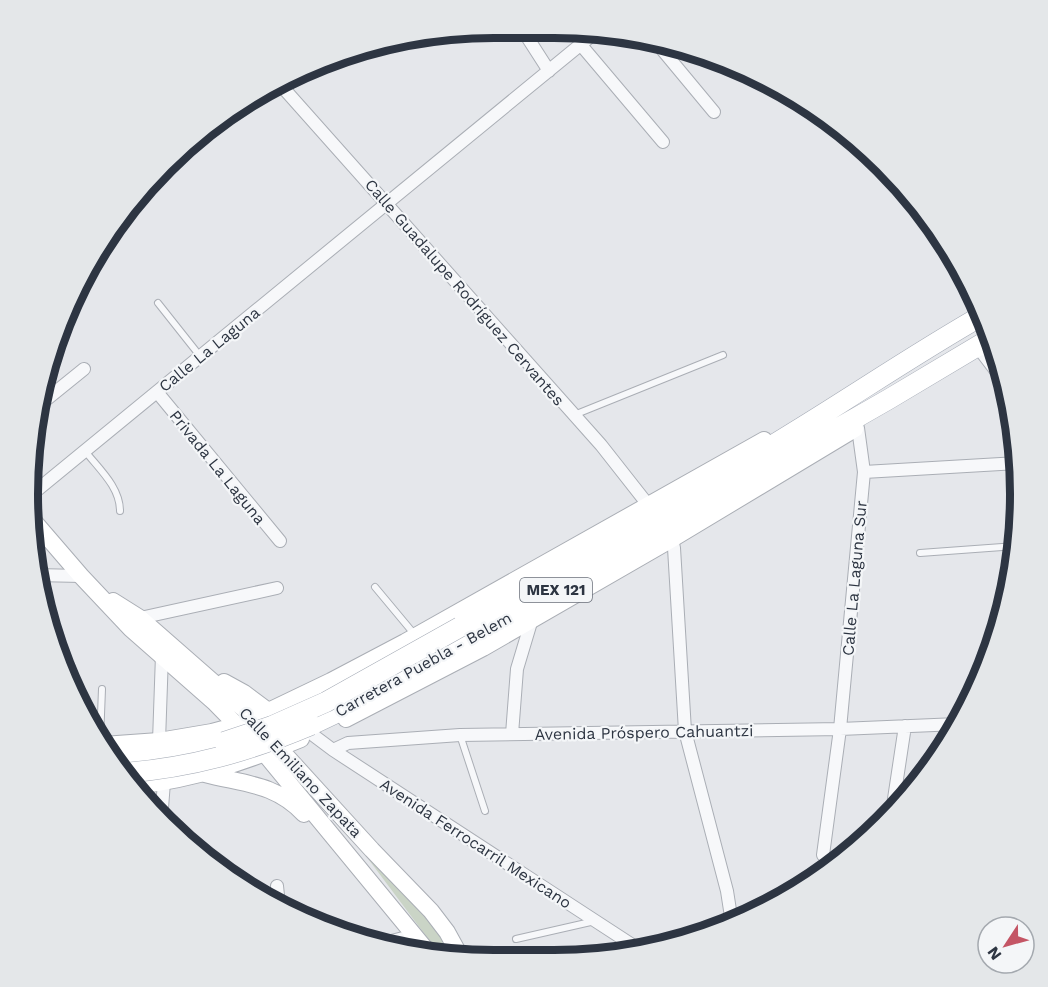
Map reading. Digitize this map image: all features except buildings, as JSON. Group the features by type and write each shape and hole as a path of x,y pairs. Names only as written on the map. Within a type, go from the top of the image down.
{"main road":[{"name":"Carretera Puebla - Belem","path":"133,772 207,761 264,745 351,706 792,444 871,384 976,319"},
{"name":"Carretera Puebla - Belem","path":"122,758 166,754 224,742 273,726 326,702 669,507 792,444 890,399 984,342"}],"street":[{"path":"528,38 549,71"},
{"name":"Calle La Laguna","path":"38,489 588,38"},
{"path":"581,45 663,142"},
{"path":"664,51 714,112"},
{"name":"Calle Guadalupe Rodríguez Cervantes","path":"284,89 601,445 649,506"},
{"path":"48,398 84,369"},
{"name":"Carretera Puebla - Belem","path":"112,744 159,741 238,725 332,681 649,506 779,431 871,384"},
{"name":"Privada La Laguna","path":"157,392 280,541"},
{"name":"Carretera Puebla - Belem","path":"143,785 204,774 272,751 311,735 483,648 858,428 890,399"},
{"name":"Calle La Laguna Sur","path":"823,855 840,729 864,472 858,428"},
{"path":"864,472 1010,463"},
{"name":"Calle Emiliano Zapata","path":"38,527 131,629 238,725 310,781 431,911 456,948"},
{"path":"672,539 685,731 727,891 731,914"},
{"path":"45,575 81,576"},
{"path":"140,618 277,588"},
{"name":"Calle Emiliano Zapata","path":"94,590 140,618 198,669 261,714 272,751"},
{"path":"512,734 517,669 531,619"},
{"path":"159,741 162,656"},
{"path":"212,732 218,723 219,713 214,702"},
{"name":"Avenida Próspero Cahuantzi","path":"333,750 348,743 460,735 840,729 948,724"},
{"path":"894,797 905,726"},
{"path":"310,781 302,766 301,755 311,735"},
{"name":"Avenida Ferrocarril Mexicano","path":"311,735 630,943"},
{"path":"272,751 385,900 421,944"},
{"path":"204,774 276,791 295,805 385,900"},
{"path":"162,806 164,782"},
{"path":"277,886 278,895"},
{"path":"398,939 407,937"}],"lane":[{"path":"158,303 200,356"},
{"path":"573,415 723,356"},
{"path":"85,451 113,486 120,499 120,511"},
{"path":"920,553 1008,547"},
{"path":"375,587 416,636"},
{"path":"101,725 102,689"},
{"path":"460,735 485,811"},
{"path":"516,939 596,921"}],"green space":[{"path":"354,840 424,910 448,947 433,946"}]}
